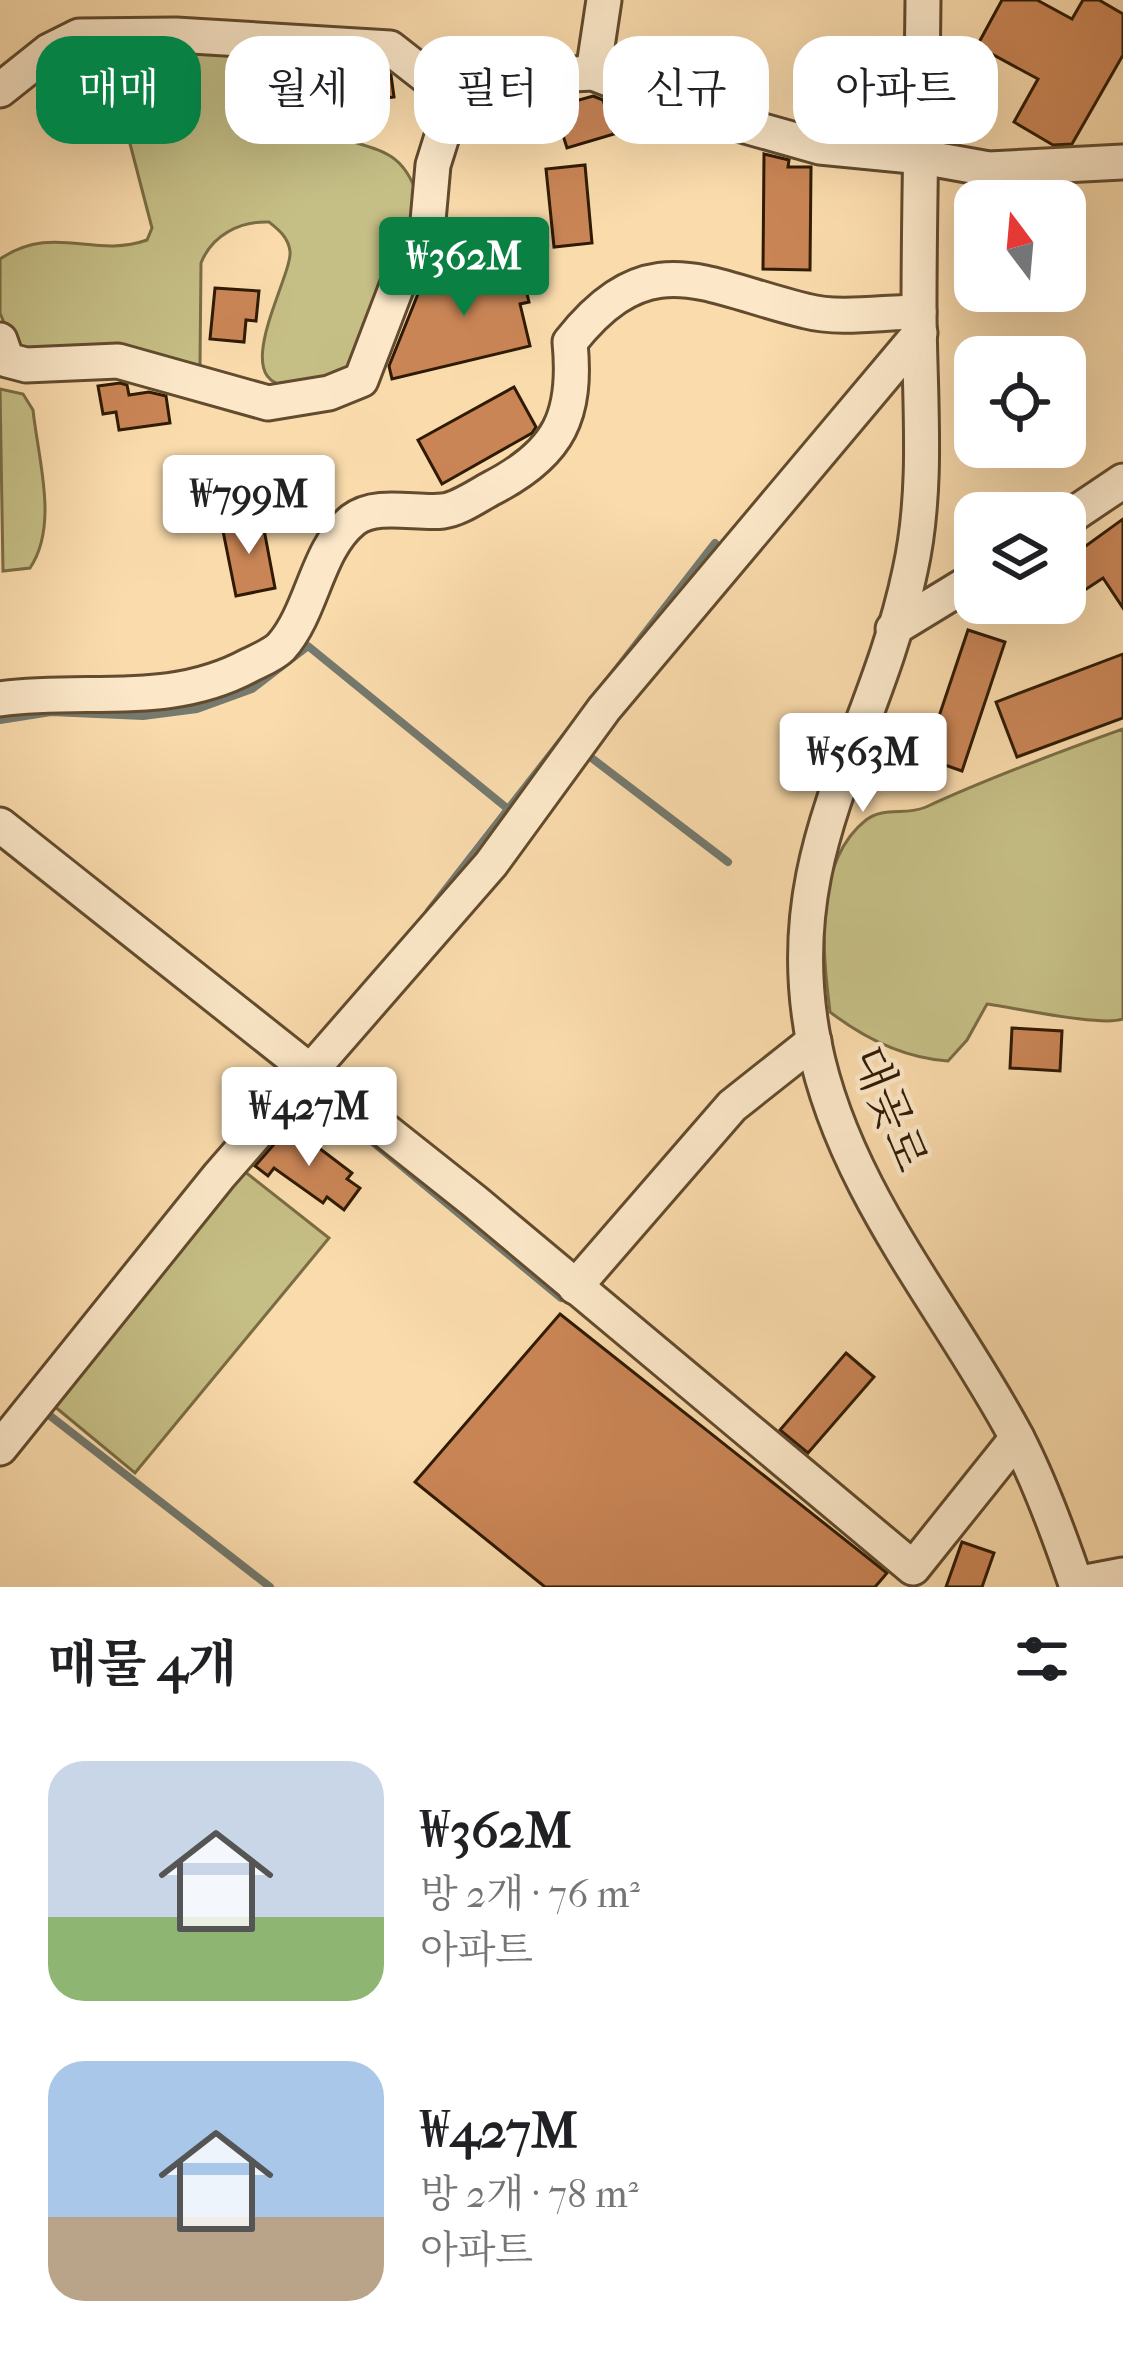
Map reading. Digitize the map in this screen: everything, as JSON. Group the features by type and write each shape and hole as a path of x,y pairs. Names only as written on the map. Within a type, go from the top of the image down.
{"street":[{"path":"593,73 604,0"},
{"name":"대곶로","path":"923,0 921,454 911,568 818,847 804,926 814,1041 838,1130 906,1256 1017,1438 1077,1585"},
{"path":"0,90 49,51 79,36 176,35 390,48 414,67"},
{"path":"579,74 593,73 685,110 820,148 922,157 989,169 1123,162"},
{"path":"0,340 7,360 26,365 118,361 268,403 329,393 361,380 400,278 427,232 440,144"},
{"path":"0,698 159,695 220,681 279,649 305,609 331,551 354,519 383,511 448,511 516,476 561,434 574,386 570,342 592,313 635,285 684,276 811,313 920,322"},
{"path":"0,1448 219,1176 491,863 638,667 920,322"},
{"path":"1086,506 1123,481"},
{"path":"893,629 954,592"},
{"path":"0,825 474,1201 915,1578 1017,1438"},
{"path":"574,1287 732,1106 814,1041"},
{"path":"1077,1585 1123,1575"}],"shaded area":[{"path":"201,51 225,52 225,144 361,144 398,162 420,203 355,374 289,386 271,380 263,367 267,327 290,251 280,231 269,222 228,232 201,263 200,365 189,368 52,356 14,347 0,313 0,259 20,249 56,242 127,245 147,240 152,228 130,144 201,144"},
{"path":"0,389 23,394 33,410 45,512 39,551 30,568 3,571"},
{"path":"1123,729 1123,1019 1079,1019 987,1004 967,1040 948,1061 885,1045 830,1012 824,937 829,884 849,838 866,820 880,813 926,807"},
{"path":"244,1171 329,1238 135,1473 54,1406"}],"building":[{"path":"1002,0 1037,0 1072,19 1083,0 1099,0 1123,14 1123,55 1072,144 1053,145 1014,122 1038,79 998,57 998,36 982,36"},
{"path":"593,96 603,100 603,137 567,148 566,144 579,144 579,100"},
{"path":"764,154 789,160 788,167 811,167 810,270 763,269"},
{"path":"585,165 592,243 554,247 546,169"},
{"path":"518,257 529,302 520,304 530,346 392,379 389,366 424,279"},
{"path":"215,288 259,291 256,321 246,320 244,342 210,339"},
{"path":"127,385 129,395 166,396 170,423 119,430 116,412 103,414 98,386"},
{"path":"514,387 536,427 532,433 442,484 418,440"},
{"path":"262,519 275,588 236,596 222,526"},
{"path":"1123,519 1123,608 1103,578 1086,589 1086,546"},
{"path":"968,630 1005,642 962,771 925,758"},
{"path":"1123,654 1123,718 1017,757 996,702"},
{"path":"1012,1028 1062,1031 1060,1071 1010,1068"},
{"path":"290,1126 352,1173 347,1179 360,1188 344,1210 327,1197 323,1203 274,1168 268,1176 255,1166"},
{"path":"560,1314 887,1573 875,1587 545,1587 415,1482"},
{"path":"846,1353 874,1377 808,1453 780,1430"},
{"path":"962,1542 994,1553 982,1587 946,1587"}],"waterway":[{"path":"429,911 715,543"},
{"path":"0,720 51,712 143,716 197,709 252,689 308,646 508,809"},
{"path":"585,753 728,862"},
{"path":"363,1134 561,1298"},
{"path":"49,1415 270,1587"}]}
